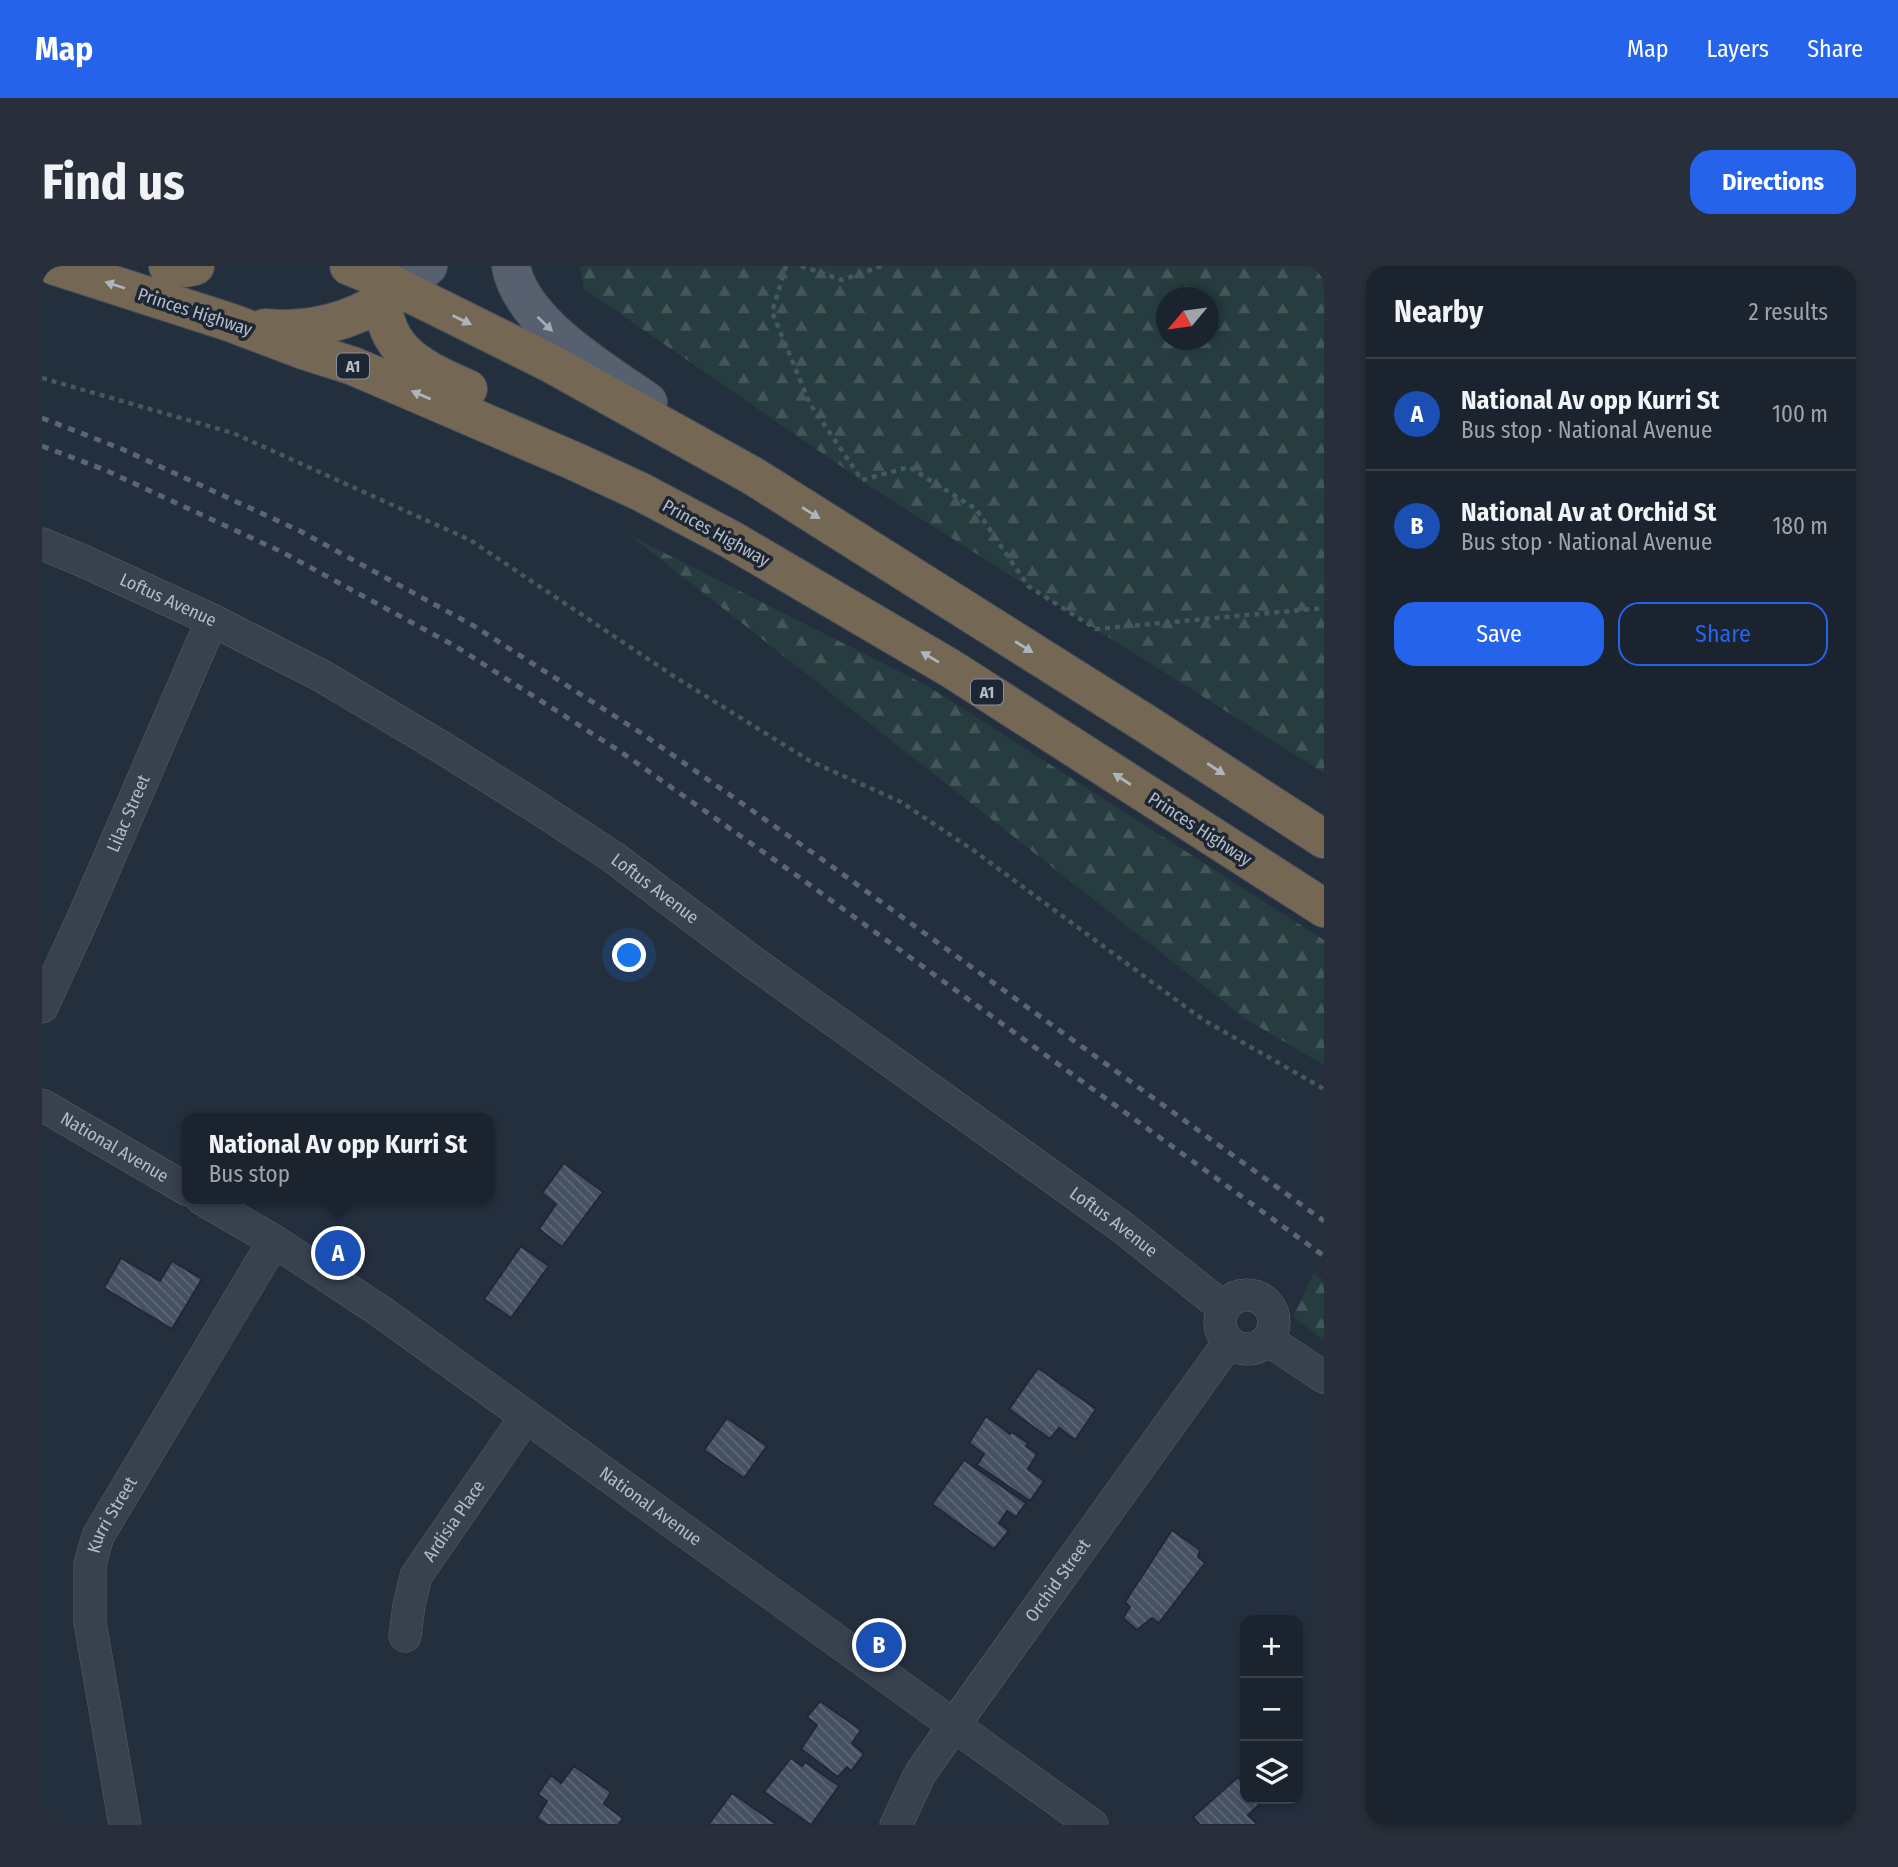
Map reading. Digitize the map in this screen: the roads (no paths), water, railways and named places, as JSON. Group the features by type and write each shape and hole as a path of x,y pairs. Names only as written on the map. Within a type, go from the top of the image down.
{"highway":[{"name":"Princes Highway","path":"55,266 229,322 353,366 640,492 730,539 950,668 1324,908"},
{"path":"168,266 195,266"},
{"path":"229,322 274,329 330,324 353,317 388,278"},
{"path":"388,278 581,379 753,477 1324,839"},
{"path":"388,278 391,337 412,360 501,405 640,492"}],"main road":[{"path":"511,266 515,282 524,299 554,333 753,477"}],"street":[{"name":"Loftus Avenue","path":"42,544 212,620 322,676 478,770 613,857 750,960 1122,1227 1224,1308"},
{"name":"Lilac Street","path":"42,1007 212,620"},
{"name":"National Avenue","path":"42,1105 182,1187"},
{"name":"National Avenue","path":"211,1204 274,1241 380,1311 1092,1825"},
{"name":"Kurri Street","path":"125,1825 90,1622 90,1564 99,1536 274,1241"},
{"path":"1255,1295 1270,1306 1274,1314 1273,1332 1261,1345 1245,1349 1236,1347 1221,1330 1219,1322 1224,1308 1237,1296 1255,1295"},
{"path":"1268,1340 1324,1377"},
{"name":"Orchid Street","path":"896,1825 920,1774 1229,1342"},
{"name":"Ardisia Place","path":"405,1636 416,1576 527,1416"}],"railway":[{"path":"42,418 122,449 300,531 474,626 641,733 816,855 1324,1221"},
{"path":"42,446 105,470 282,552 455,646 621,752 1324,1256"}],"place":[{"name":"National Av opp Kurri St","path":"338,1253"},
{"name":"National Av at Orchid St","path":"879,1645"}]}
